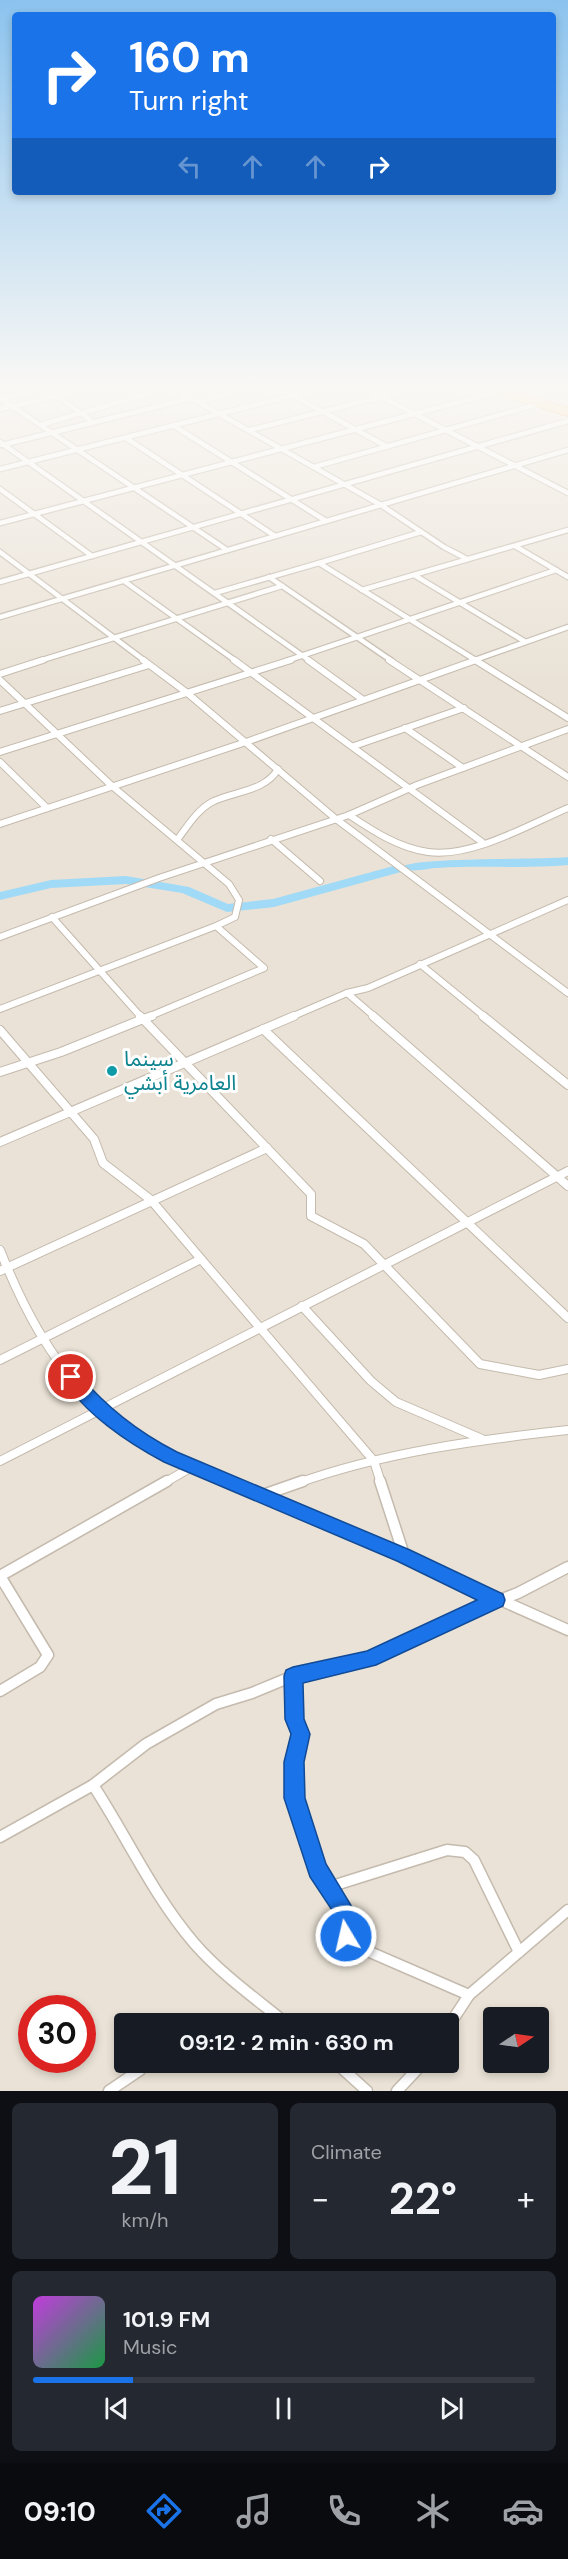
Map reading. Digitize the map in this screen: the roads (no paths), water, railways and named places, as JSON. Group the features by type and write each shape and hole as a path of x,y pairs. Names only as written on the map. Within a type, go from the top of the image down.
{"street":[{"path":"65,487 362,699"},
{"path":"0,524 141,487"},
{"path":"200,487 274,536"},
{"path":"269,487 326,521"},
{"path":"0,582 345,487"},
{"path":"348,487 467,560"},
{"path":"0,617 444,487"},
{"path":"136,488 227,550"},
{"path":"0,489 92,556"},
{"path":"362,590 568,530"},
{"path":"215,593 421,532"},
{"path":"560,532 568,536"},
{"path":"514,546 568,577"},
{"path":"0,552 63,598 111,638 186,692 336,819 568,993"},
{"path":"319,563 568,718"},
{"path":"0,752 302,654 357,639 556,570"},
{"path":"414,575 524,641"},
{"path":"269,577 357,639 568,777"},
{"path":"124,581 354,746 408,789 482,842"},
{"path":"0,674 282,586"},
{"path":"0,824 246,742 568,627"},
{"path":"0,711 149,665"},
{"path":"0,680 112,786 205,862 235,890 239,900 235,917 216,926 0,1009"},
{"path":"354,746 464,708"},
{"path":"405,728 463,768"},
{"path":"0,937 205,862 349,815 408,789 568,729"},
{"path":"0,762 47,808"},
{"path":"177,840 206,805 266,782 277,774 278,769"},
{"path":"349,815 393,842 440,853 482,842 568,808"},
{"path":"271,839 320,881"},
{"path":"0,1142 568,900"},
{"path":"52,917 185,1064 311,1194 311,1216 364,1244 480,1364 539,1375 568,1369"},
{"path":"0,1072 61,1052 202,996 230,981 264,968 216,926"},
{"path":"420,964 568,1085"},
{"path":"347,993 568,1186"},
{"path":"264,1029 568,1318"},
{"path":"0,1030 94,1139 103,1163 151,1200 374,1461 404,1555"},
{"path":"3,1269 267,1148"},
{"path":"0,1461 381,1264 568,1171"},
{"path":"0,1250 3,1269 31,1322 79,1388 99,1409 151,1447 190,1468 263,1495 404,1555 496,1600 568,1630"},
{"path":"0,1360 201,1259"},
{"path":"302,1306 371,1381 396,1402 482,1439"},
{"path":"263,1495 340,1468 482,1439 568,1430"},
{"path":"0,1691 40,1667 48,1655 0,1576 190,1468"},
{"path":"0,1837 93,1785 146,1744 216,1704 252,1694 293,1676 369,1659 496,1600 518,1593 568,1567"},
{"path":"293,1676 294,1719 301,1734 294,1762 294,1798 318,1870 342,1907 349,1943 469,1995"},
{"path":"93,1785 126,1838 145,1876 194,1943 274,2013"},
{"path":"329,1887 447,1850 460,1849 473,1857 519,1952"},
{"path":"457,2013 469,1995 568,1910"},
{"path":"110,2091 136,2073"},
{"path":"347,2073 367,2091"},
{"path":"397,2091 414,2073"}],"waterway":[{"path":"408,867 568,861"},
{"path":"0,896 51,884 126,880 185,890 227,908 274,903 397,869"}],"place":[{"name":"سينما العامرية أبشي","path":"112,1071"}]}
